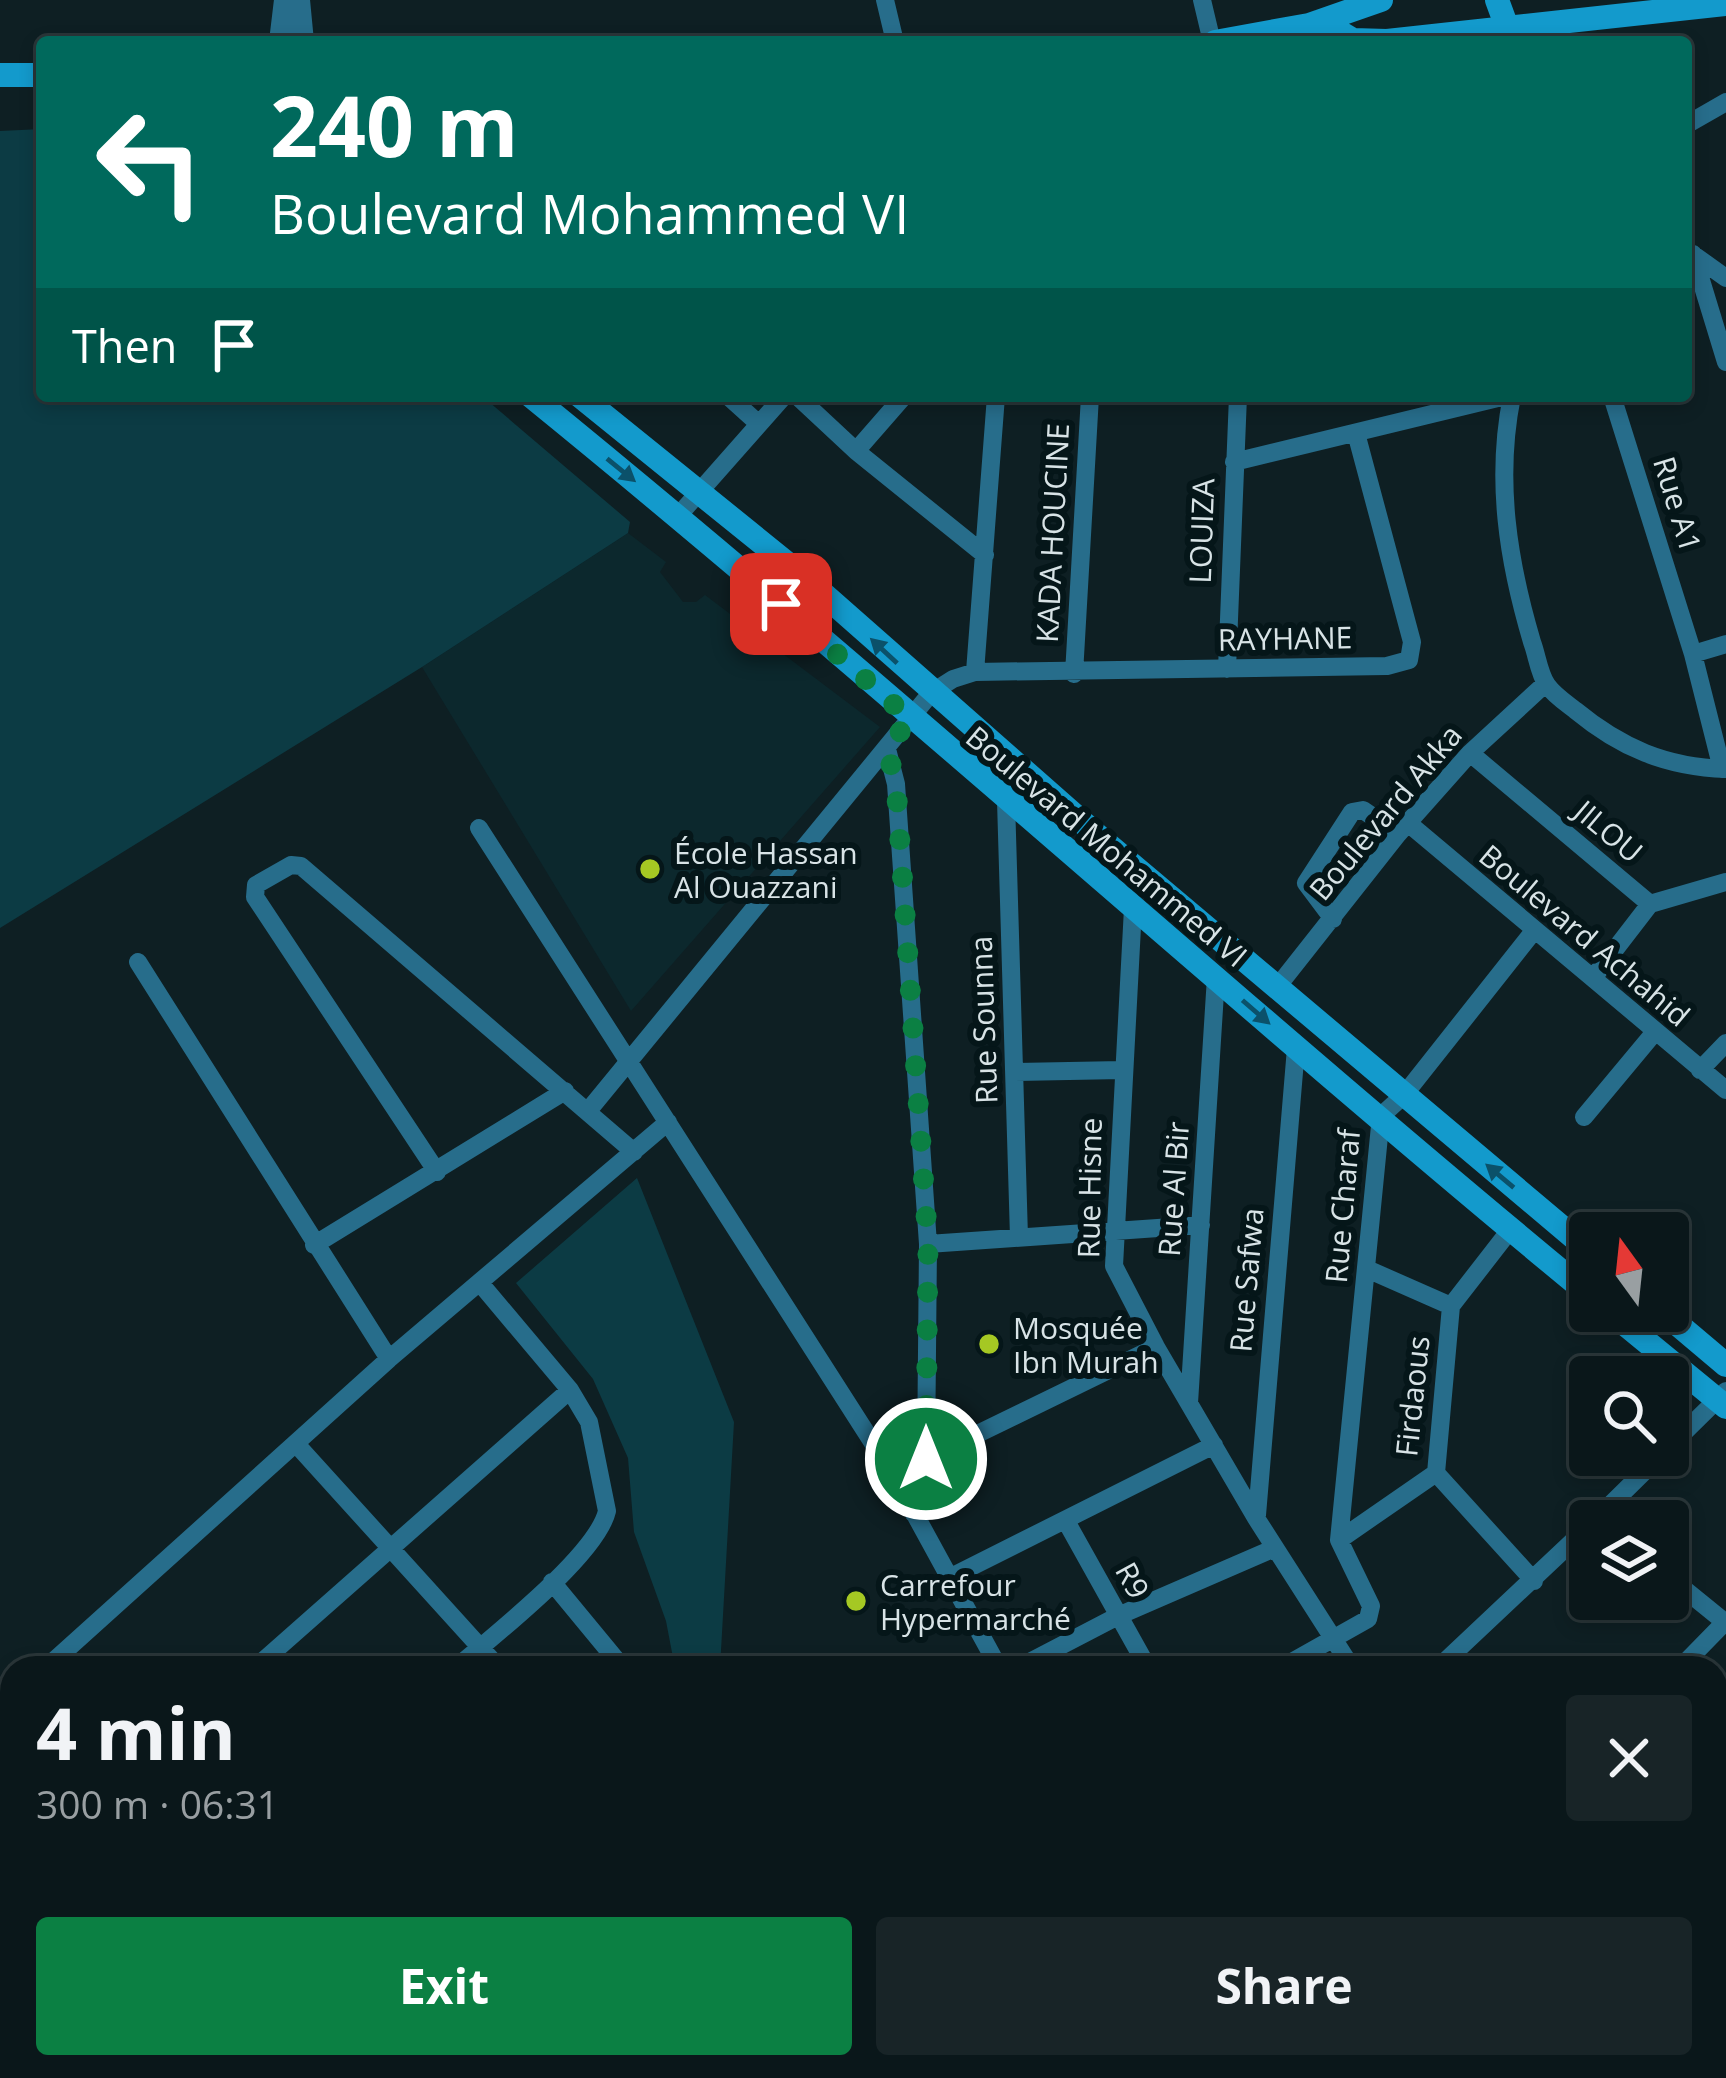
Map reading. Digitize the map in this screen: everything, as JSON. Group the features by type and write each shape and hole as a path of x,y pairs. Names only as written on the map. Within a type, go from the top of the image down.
{"main road":[{"path":"1264,36 1314,30 1381,0"},
{"path":"1497,0 1508,29"},
{"path":"1430,36 1726,4"},
{"path":"1314,30 1344,36"},
{"path":"0,75 36,75"},
{"name":"Boulevard Mohammed VI","path":"538,402 1569,1278"},
{"name":"Boulevard Mohammed VI","path":"588,402 804,577 931,693 1569,1233"},
{"path":"1636,1332 1723,1399"},
{"path":"1686,1332 1726,1365"}],"street":[{"path":"281,36 286,0"},
{"path":"298,0 301,36"},
{"path":"885,0 894,36"},
{"path":"1202,0 1212,36"},
{"path":"1692,122 1726,102"},
{"path":"1692,253 1726,278"},
{"path":"1692,258 1726,362"},
{"path":"735,402 759,424"},
{"path":"678,516 779,402"},
{"path":"803,402 985,555"},
{"path":"856,451 899,402"},
{"path":"975,672 996,402"},
{"name":"KADA HOUCINE","path":"1074,674 1090,402"},
{"name":"LOUIZA","path":"1226,669 1238,402"},
{"path":"1408,402 1412,419"},
{"path":"1234,462 1484,402"},
{"path":"1509,402 1503,476 1507,526 1515,583 1545,684 1634,751 1670,763 1724,769"},
{"name":"Rue A1","path":"1614,402 1724,769"},
{"name":"RAYHANE","path":"931,693 975,672 1387,666 1408,660 1412,642 1356,433"},
{"path":"1693,654 1726,644"},
{"name":"Boulevard Akka","path":"1278,986 1469,754 1545,684"},
{"path":"588,1111 931,693"},
{"path":"887,749 896,784 928,1244 926,1459 914,1514"},
{"name":"JILOU","path":"1469,754 1650,904 1726,881"},
{"name":"Rue Sounna","path":"1006,801 1019,1237"},
{"path":"1333,919 1306,883 1352,812 1363,810 1403,829"},
{"path":"479,828 894,1476 992,1656"},
{"name":"Boulevard Achahid","path":"1403,829 1726,1090"},
{"path":"437,1172 255,897 256,885 292,865 301,866 634,1152"},
{"path":"1593,978 1650,904"},
{"name":"Rue Hisne","path":"1133,908 1114,1266 1156,1348 1256,1518 1343,1656"},
{"name":"Rue Charaf","path":"1339,1540 1381,1116 1404,1095 1533,932"},
{"path":"138,962 389,1359"},
{"name":"Rue Al Bir","path":"1189,1403 1216,977"},
{"path":"1584,1117 1654,1033"},
{"path":"1700,1070 1726,1043"},
{"name":"Rue Safwa","path":"1256,1518 1296,1048"},
{"path":"1016,1072 1122,1070"},
{"path":"314,1245 565,1090"},
{"path":"60,1656 389,1359 668,1122"},
{"path":"928,1244 1201,1225"},
{"name":"Firdaous","path":"1339,1540 1436,1473 1451,1306 1510,1230"},
{"path":"1367,1269 1451,1306"},
{"path":"470,1656 598,1536 608,1511 589,1422 570,1390 481,1283"},
{"path":"926,1459 1156,1348"},
{"path":"269,1656 570,1390"},
{"path":"1689,1429 1723,1399"},
{"path":"297,1445 488,1656"},
{"path":"947,1579 1214,1445"},
{"path":"1436,1473 1534,1581"},
{"path":"1617,1500 1640,1476"},
{"name":"R9","path":"1066,1521 1141,1656"},
{"path":"1299,1656 1368,1618 1372,1606 1339,1540"},
{"path":"1451,1656 1569,1547"},
{"path":"1041,1656 1118,1616 1275,1548"},
{"path":"552,1582 613,1656"},
{"path":"1689,1593 1726,1622 1692,1656"}],"shaded area":[{"path":"36,129 36,402 489,402 630,522 628,533 422,667 0,928 0,131"},
{"name":"École Hassan Al Ouazzani","path":"628,533 666,562 660,572 683,602 696,602 705,595 880,727 631,1011 422,667"},
{"path":"637,1178 734,1422 721,1656 673,1656 666,1621 634,1532 628,1458 593,1379 516,1283"}],"place":[{"name":"École Hassan Al Ouazzani","path":"650,869"},
{"name":"Mosquée Ibn Murah","path":"989,1344"},
{"name":"Carrefour Hypermarché","path":"856,1601"}],"route":[{"path":"781,604 910,719 887,749 896,784 928,1244 926,1459"}]}
